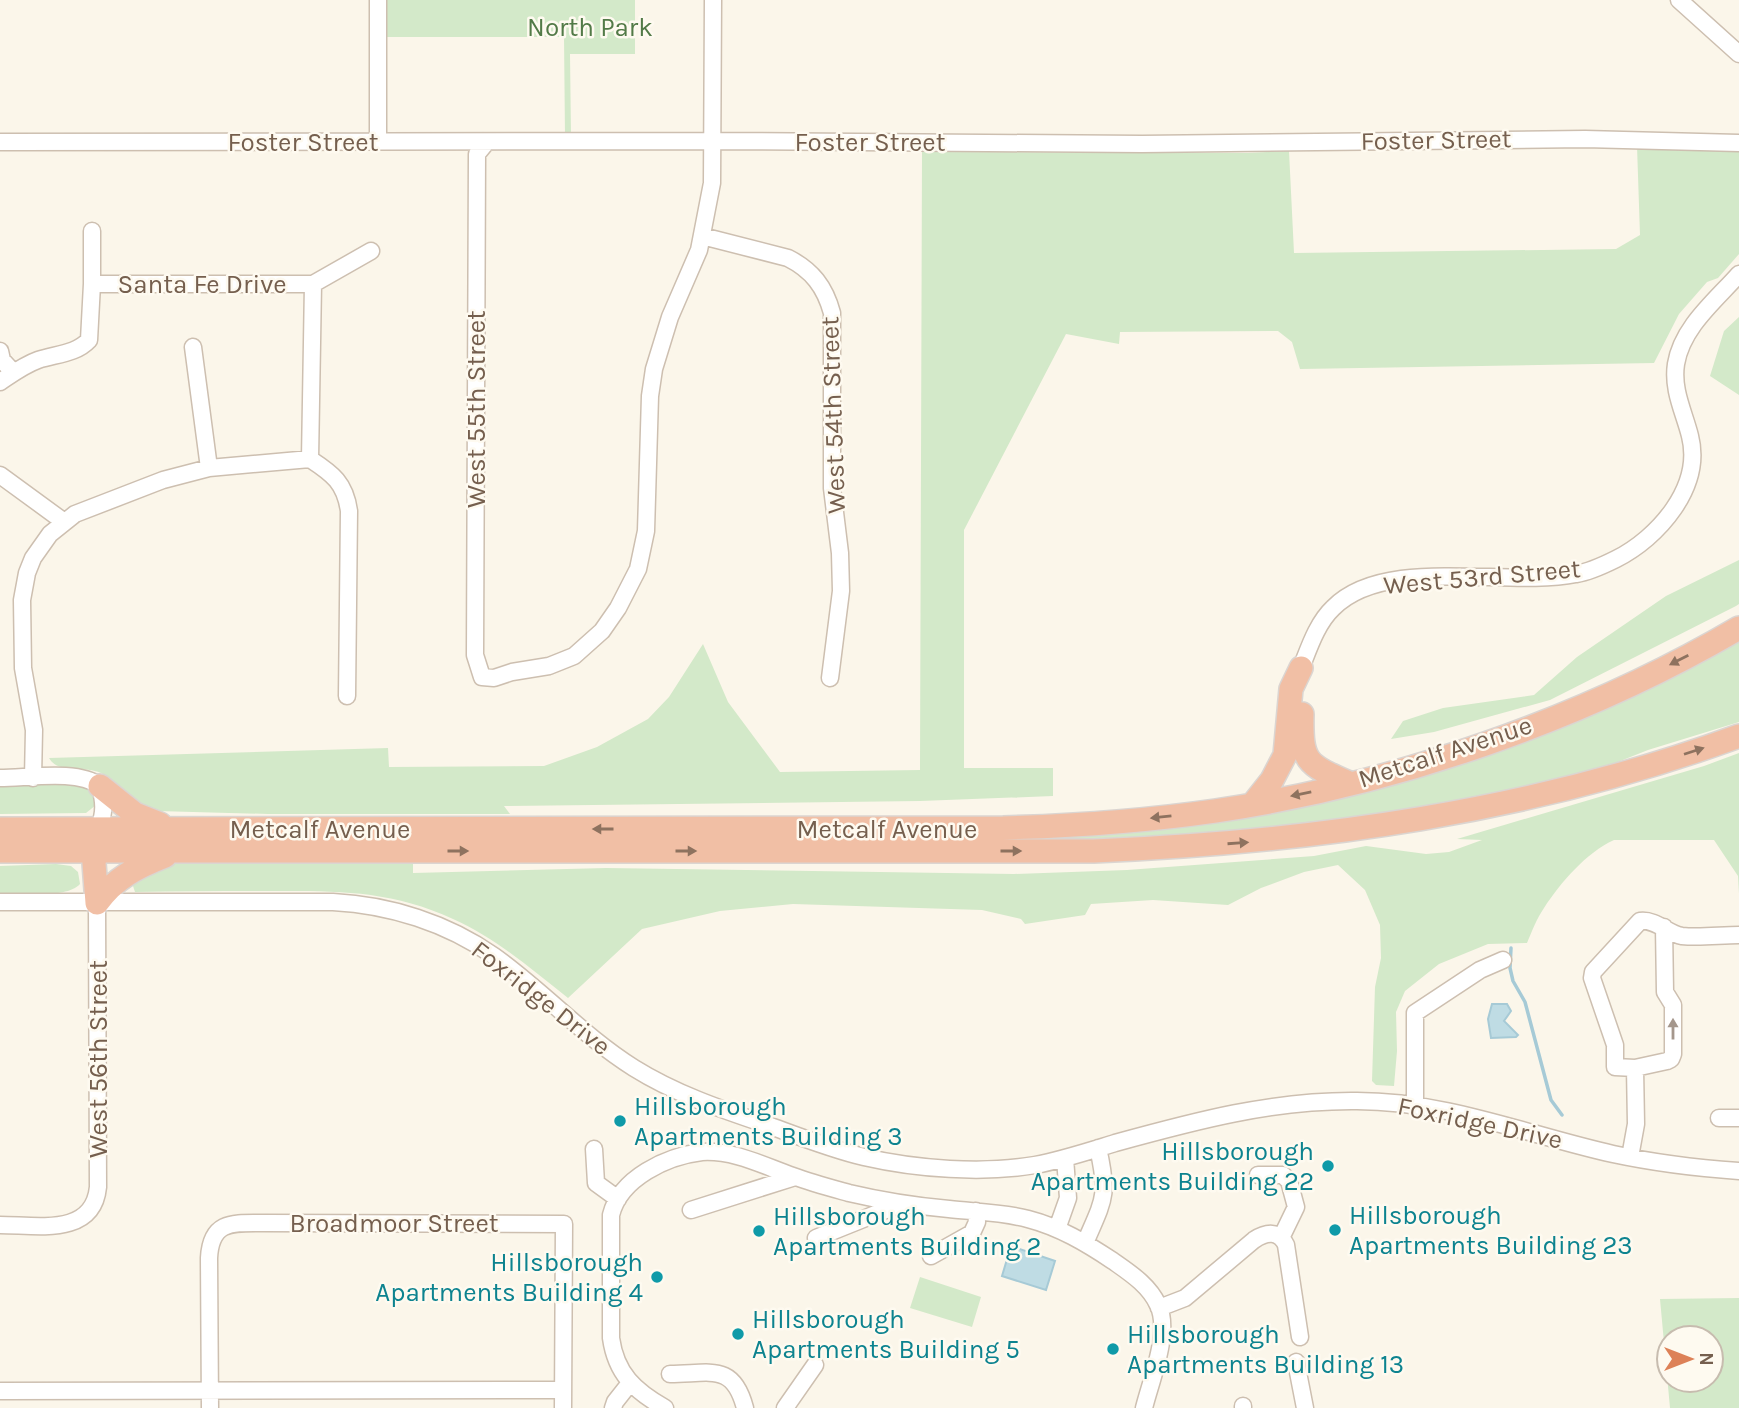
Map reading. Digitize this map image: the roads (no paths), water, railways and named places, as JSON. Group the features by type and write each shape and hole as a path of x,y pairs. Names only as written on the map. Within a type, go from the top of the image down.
{"highway":[{"name":"Metcalf Avenue","path":"0,851 96,852 174,840 291,828 1003,828 1136,820 1253,804 1422,764 1543,721 1657,670 1739,628"},
{"path":"1301,668 1302,741 1308,759 1317,769 1349,783"},
{"path":"1253,804 1272,780 1285,755 1291,688 1301,668"},
{"name":"Metcalf Avenue","path":"0,829 99,827 174,840 1081,851 1226,844 1331,834 1445,816 1516,801 1636,769 1739,736"},
{"path":"97,903 106,890 127,872 174,840 100,786"},
{"path":"0,840 71,839 99,827"},
{"path":"97,903 96,852 104,845 117,841 205,840 291,828"}],"street":[{"path":"378,0 378,142"},
{"path":"702,236 712,183 713,0"},
{"path":"1679,0 1739,54"},
{"name":"Foster Street","path":"0,142 713,141 1142,144 1585,139 1739,143"},
{"name":"West 55th Street","path":"486,143 477,154 475,654 482,677 495,678 512,672 550,666 574,656 602,631 632,584 646,531 649,396 654,369 662,338 691,271 702,236"},
{"path":"0,351 4,380 37,360 81,348 89,340 92,231"},
{"name":"West 54th Street","path":"702,236 788,258 798,263 821,284 828,297 832,313 832,488 840,553 841,591 830,678"},
{"path":"310,459 313,284 371,251"},
{"name":"West 53rd Street","path":"1301,668 1310,643 1332,608 1379,583 1419,578 1528,578 1579,573 1615,560 1651,534 1679,500 1692,463 1691,439 1675,386 1679,351 1690,329 1739,274"},
{"name":"Santa Fe Drive","path":"92,284 313,284"},
{"path":"194,347 209,468"},
{"path":"33,778 34,730 23,668 22,600 33,558 50,534 64,521 97,505 163,480 209,468 310,459 338,480 346,494 349,511 347,696"},
{"path":"0,475 64,521"},
{"path":"0,778 74,776 92,780 100,786 104,805 104,816 99,827"},
{"name":"Foxridge Drive","path":"0,902 333,902 387,910 435,924 463,937 513,971 593,1040 622,1061 682,1093 833,1149 901,1164 949,1168 1039,1164 1231,1113 1272,1105 1360,1100 1415,1105 1496,1121 1630,1157 1678,1166 1739,1171"},
{"name":"West 56th Street","path":"0,1225 66,1224 89,1213 96,1201 97,903"},
{"path":"1664,927 1665,992 1673,1005 1673,1054 1667,1061 1635,1068 1615,1067 1615,1045 1592,978 1593,972 1640,921 1646,920 1664,927 1679,936 1739,935"},
{"path":"1415,1105 1415,1013 1480,970 1503,960"},
{"path":"1630,1157 1636,1124 1635,1068"},
{"path":"1719,1118 1739,1118"},
{"path":"1085,1243 1104,1195 1104,1176 1098,1148"},
{"path":"594,1149 596,1183 618,1199"},
{"path":"665,1408 630,1383 621,1370 611,1338 611,1215 618,1199 633,1181 673,1159 701,1152 736,1155 841,1191 901,1205 998,1212 1027,1218 1058,1229 1085,1243 1143,1284 1159,1308 1163,1331 1144,1408"},
{"path":"1058,1229 1068,1198 1065,1158"},
{"path":"1258,1175 1283,1175 1289,1181 1296,1208 1282,1238"},
{"path":"691,1210 795,1177"},
{"path":"816,1238 901,1205"},
{"path":"931,1256 972,1233 977,1222 976,1212"},
{"name":"Broadmoor Street","path":"210,1391 210,1248 213,1237 232,1223 564,1224 564,1390"},
{"path":"1159,1308 1185,1298 1254,1240 1270,1233 1282,1238 1286,1245 1300,1337"},
{"path":"1296,1362 1305,1408"},
{"path":"785,1408 815,1365"},
{"path":"670,1374 718,1374 728,1377 740,1390 745,1408"},
{"path":"613,1408 630,1383"},
{"path":"0,1391 564,1390 563,1408"},
{"path":"210,1391 211,1408"}],"water":[{"path":"1492,1004 1507,1004 1511,1011 1504,1021 1518,1035 1516,1037 1491,1038 1488,1019"},
{"path":"1011,1246 1055,1261 1046,1290 1002,1276"}],"waterway":[{"path":"1511,948 1510,968 1513,981 1525,1002 1551,1100 1562,1115"}],"place":[{"name":"Hillsborough Apartments Building 3","path":"620,1121"},
{"name":"Hillsborough Apartments Building 22","path":"1328,1166"},
{"name":"Hillsborough Apartments Building 23","path":"1335,1230"},
{"name":"Hillsborough Apartments Building 2","path":"759,1231"},
{"name":"Hillsborough Apartments Building 4","path":"657,1277"},
{"name":"Hillsborough Apartments Building 5","path":"738,1334"},
{"name":"Hillsborough Apartments Building 13","path":"1113,1349"}],"park label":[{"name":"North Park","path":"590,27"}]}
